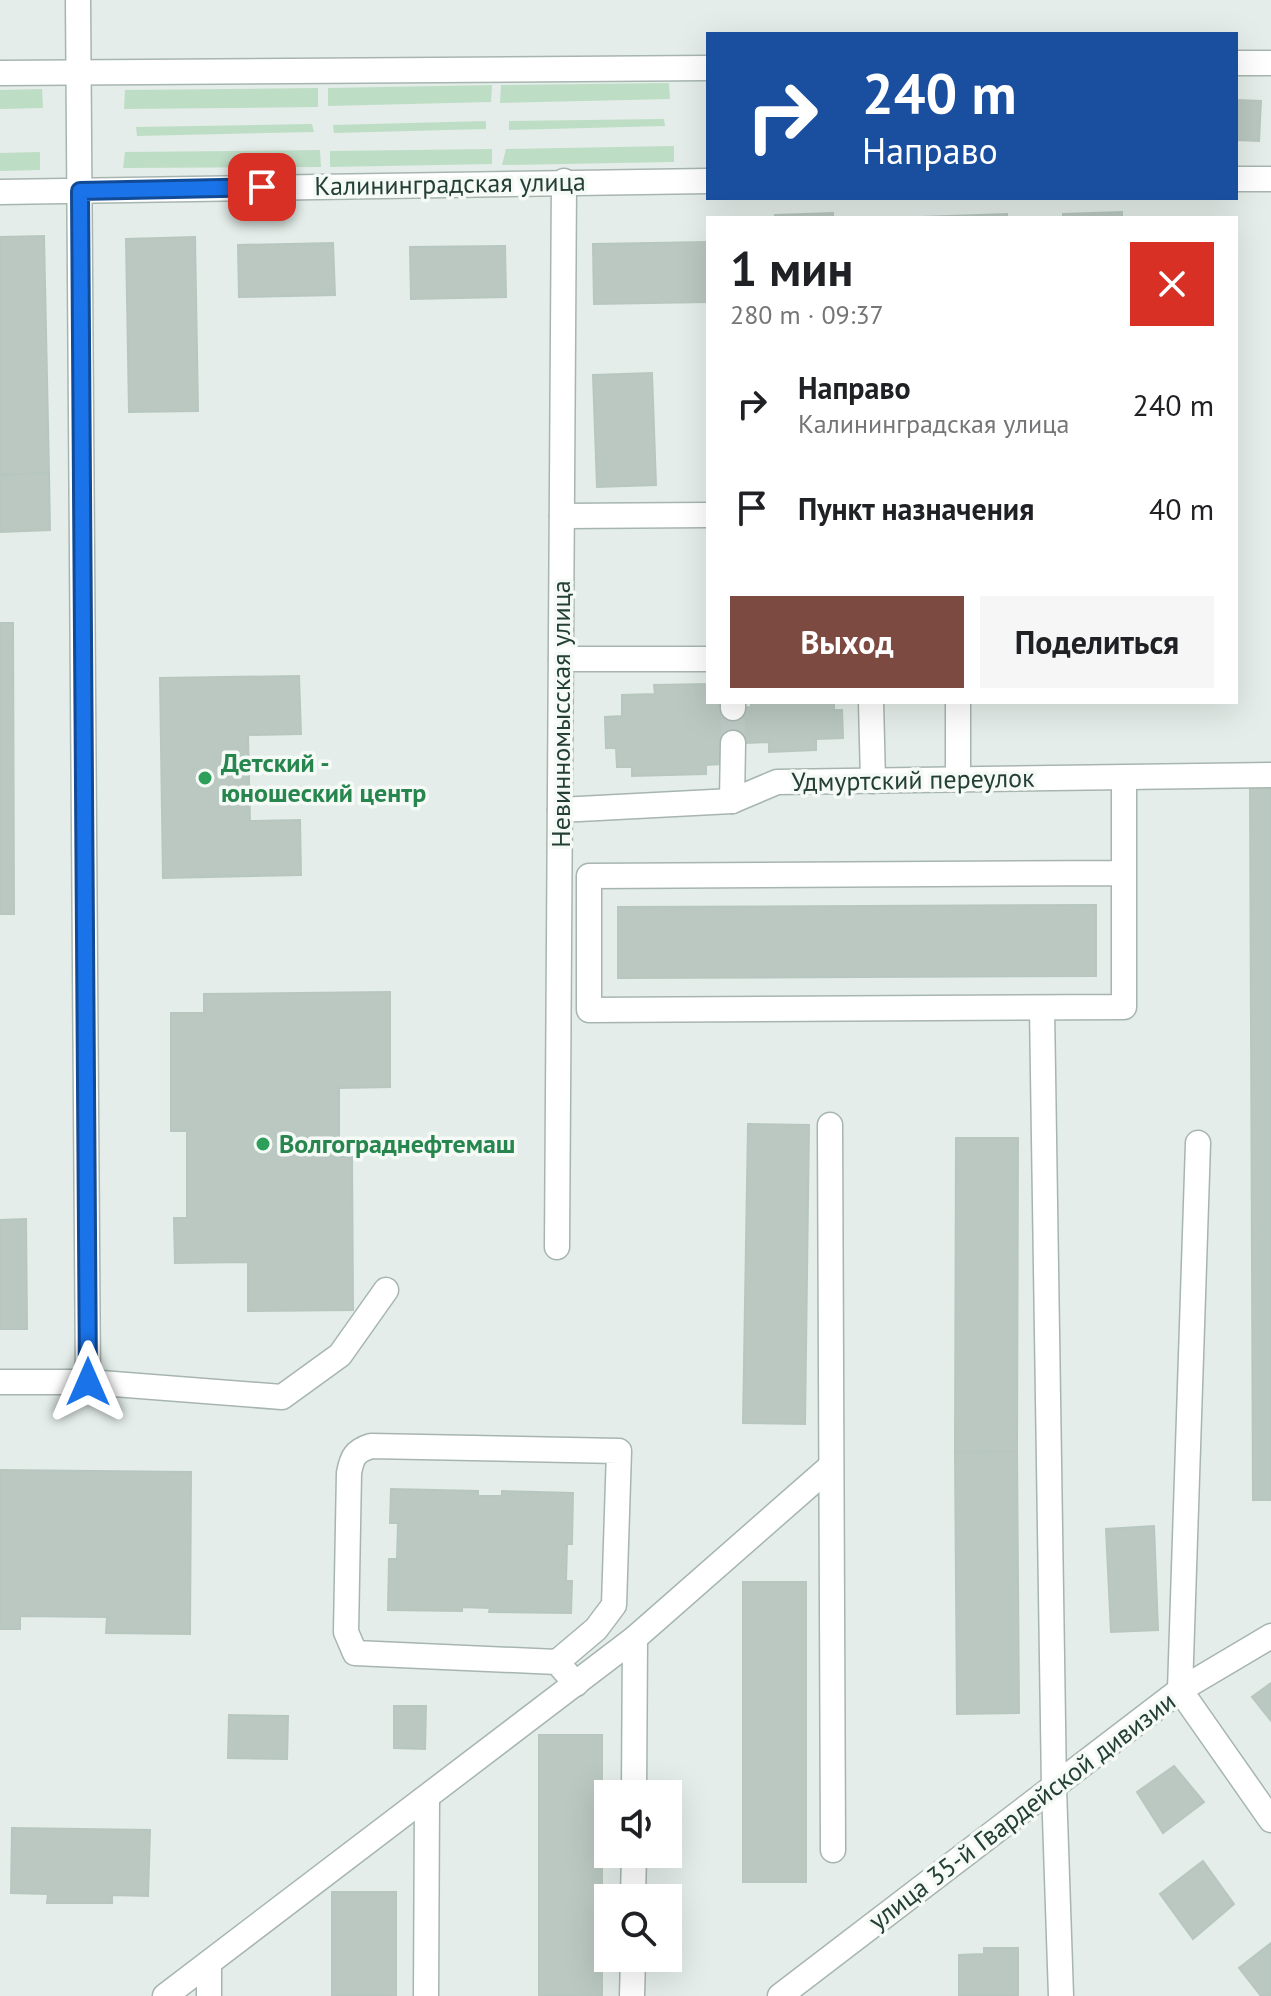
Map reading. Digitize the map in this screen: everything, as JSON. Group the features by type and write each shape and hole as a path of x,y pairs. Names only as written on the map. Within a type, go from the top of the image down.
{"street":[{"path":"78,0 88,1382"},
{"path":"1238,63 1271,63"},
{"path":"0,73 706,68"},
{"path":"1238,179 1271,179"},
{"name":"Невинномысская улица","path":"557,1247 564,181"},
{"name":"Калининградская улица","path":"0,192 706,181"},
{"path":"562,516 706,515"},
{"path":"561,659 706,659"},
{"path":"871,704 873,781"},
{"path":"958,704 958,780"},
{"path":"732,801 733,743"},
{"name":"Удмуртский переулок","path":"560,810 732,801 777,782 1271,775"},
{"path":"1124,778 1124,873 1124,1007 589,1010 589,876 1124,873"},
{"path":"1042,1008 1054,1788 1061,1996"},
{"path":"830,1125 833,1850"},
{"path":"1198,1143 1180,1690 1271,1820"},
{"path":"0,1382 88,1382 282,1397 340,1355 386,1290"},
{"path":"557,1662 596,1629 614,1605 619,1451 371,1446 360,1449 352,1458 349,1473 346,1632 355,1653 557,1662 576,1684"},
{"path":"165,1996 635,1638 831,1466"},
{"name":"улица 35-й Гвардейской дивизии","path":"780,1996 1180,1690 1271,1636"},
{"path":"634,1780 635,1638"},
{"path":"426,1996 427,1798"},
{"path":"209,1963 209,1996"},
{"path":"632,1996 633,1972"}],"green space":[{"path":"669,83 670,99 500,103 501,85"},
{"path":"492,85 491,102 328,106 328,88"},
{"path":"318,88 318,107 124,109 125,90"},
{"path":"42,89 43,108 0,109 0,90"},
{"path":"664,119 665,126 509,130 509,121"},
{"path":"486,121 486,129 334,133 333,125"},
{"path":"312,124 314,132 137,136 136,127"},
{"path":"674,146 674,162 502,165 506,149"},
{"path":"492,149 492,164 330,167 330,151"},
{"path":"320,150 321,167 123,168 125,152"},
{"path":"40,152 40,170 0,171 0,153"}],"building":[{"path":"1238,100 1261,101 1259,141 1238,140"},
{"path":"1122,212 1122,216 1063,216"},
{"path":"833,213 833,216 775,215"},
{"path":"1007,214 1007,216 950,216"},
{"path":"44,236 49,473 0,475 0,237"},
{"path":"195,237 198,411 129,412 126,239"},
{"path":"706,242 706,302 594,304 593,244"},
{"path":"333,243 335,295 239,297 238,245"},
{"path":"505,246 506,297 411,299 410,247"},
{"path":"652,373 656,485 597,487 593,375"},
{"path":"49,473 50,530 0,532 0,475"},
{"path":"0,623 13,623 14,914 0,914"},
{"name":"Детский - юношеский центр","path":"299,676 301,734 248,735 250,821 300,820 301,875 163,878 160,678"},
{"path":"706,684 706,704 724,704 725,708 751,707 751,704 834,704 834,710 842,710 843,738 816,739 816,750 769,752 769,742 721,744 721,764 706,765 706,774 632,776 632,767 617,767 616,748 606,748 605,717 622,716 622,695 655,694 654,685"},
{"path":"1250,787 1271,787 1271,1500 1253,1500"},
{"path":"1096,905 1096,976 618,978 618,907"},
{"name":"Волгограднефтемаш","path":"390,992 390,1087 339,1088 339,1157 352,1157 353,1310 248,1311 248,1262 175,1263 174,1218 187,1218 187,1131 171,1131 171,1013 204,1013 204,994"},
{"path":"748,1124 809,1125 805,1424 743,1423"},
{"path":"956,1138 1018,1138 1017,1451 955,1452"},
{"path":"26,1219 27,1329 0,1329 0,1220"},
{"path":"1017,1451 1019,1713 957,1714 955,1452"},
{"path":"0,1470 191,1472 190,1634 106,1633 107,1617 20,1616 20,1629 0,1629"},
{"path":"391,1489 478,1491 478,1496 502,1496 502,1491 573,1493 572,1544 567,1544 566,1581 572,1581 571,1613 489,1612 490,1608 462,1607 462,1611 388,1610 389,1559 397,1559 398,1523 390,1523"},
{"path":"1154,1526 1158,1630 1111,1632 1106,1529"},
{"path":"743,1582 806,1582 806,1882 743,1882"},
{"path":"1271,1683 1271,1721 1252,1697"},
{"path":"394,1706 426,1706 425,1749 394,1748"},
{"path":"229,1715 288,1716 287,1759 228,1758"},
{"path":"539,1735 602,1735 602,1780 594,1780 594,1868 602,1868 602,1884 594,1884 594,1972 602,1972 602,1996 539,1996"},
{"path":"1174,1766 1204,1802 1163,1833 1137,1792"},
{"path":"12,1828 150,1830 148,1896 112,1895 112,1903 47,1903 48,1894 11,1893"},
{"path":"1203,1861 1234,1904 1193,1939 1160,1894"},
{"path":"332,1892 396,1892 396,1996 332,1996"},
{"path":"1271,1943 1271,1996 1261,1996 1239,1968"},
{"path":"984,1948 1018,1948 1018,1996 959,1996 959,1955 984,1954"}],"tunnel":[{"path":"733,708 733,743"}],"place":[{"name":"Детский - юношеский центр","path":"205,778"},
{"name":"Волгограднефтемаш","path":"263,1144"}],"route":[{"path":"88,1382 80,191 262,187"}]}
